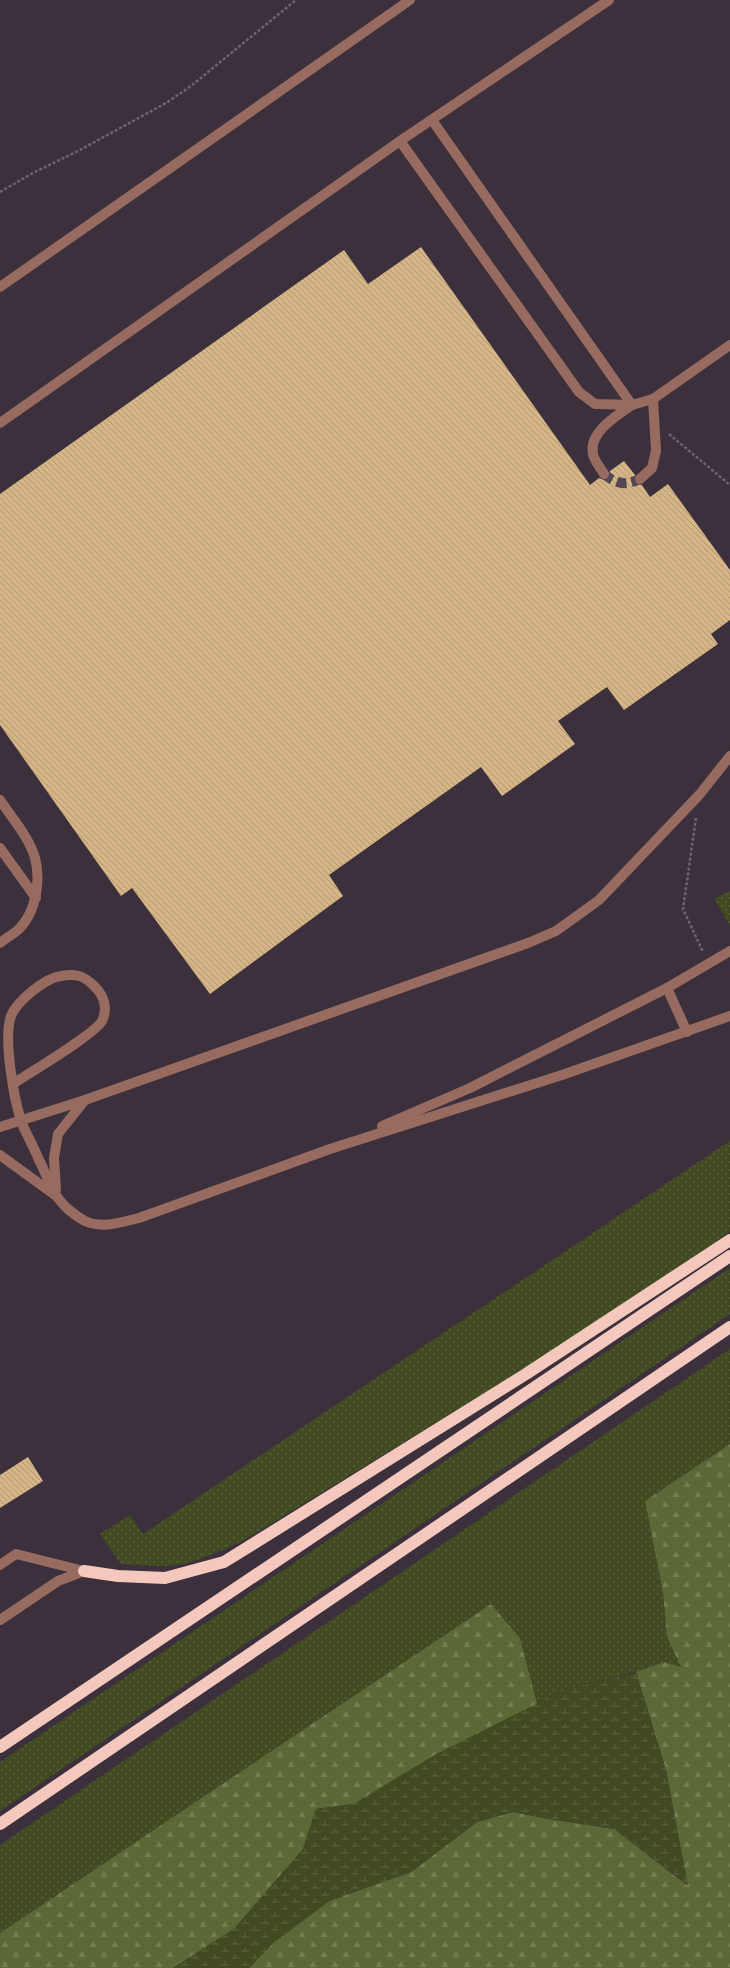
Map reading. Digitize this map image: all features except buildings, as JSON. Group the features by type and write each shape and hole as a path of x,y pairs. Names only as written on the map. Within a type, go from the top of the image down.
{"highway":[{"path":"84,1571 118,1576 165,1578 224,1562 526,1374 730,1240"},
{"path":"0,1747 730,1256"},
{"path":"0,1824 730,1327"}],"lane":[{"path":"0,287 410,0"},
{"path":"0,424 400,141 609,0"},
{"path":"432,120 632,405"},
{"path":"400,141 578,392 595,404 632,405 653,399 730,345"},
{"path":"640,479 652,468 656,451 656,423 653,399"},
{"path":"604,474 593,454 596,437 610,420 632,405"},
{"path":"0,1127 85,1100 528,943 556,930 599,900 700,794 730,756"},
{"path":"0,800 26,838 35,858 38,880 36,898 29,915 20,928 0,943"},
{"path":"0,848 36,898"},
{"path":"330,1148 470,1088 667,988 730,951"},
{"path":"13,1084 90,1032 102,1021 105,1010 102,995 88,979 73,973 53,977 21,1001 11,1016 8,1039 13,1084 21,1121 56,1196"},
{"path":"667,988 688,1032"},
{"path":"0,1155 56,1196 73,1213 86,1222 100,1225 120,1223 330,1148 562,1075 730,1016"},
{"path":"56,1196 54,1158 58,1134 85,1100"},
{"path":"0,1565 16,1554 84,1571"},
{"path":"0,1620 58,1581 84,1571"}],"path":[{"path":"0,192 166,103 191,86 296,0"},
{"path":"656,423 730,485"},
{"path":"697,817 683,909 709,963"}],"green space":[{"path":"730,891 730,925 714,899"},
{"path":"730,1141 730,1232 543,1357 241,1542 212,1554 183,1564 168,1566 121,1564 100,1534 130,1515 143,1534"},
{"path":"730,1268 730,1314 0,1811 0,1762"},
{"path":"730,1349 730,1444 645,1501 663,1592 667,1637 682,1668 664,1662 636,1672 566,1689 537,1704 520,1638 491,1604 0,1933 0,1845"},
{"path":"730,1444 730,1968 249,1968 273,1943 329,1901 411,1872 477,1822 513,1812 614,1829 687,1885 666,1770 636,1672 664,1662 681,1667 667,1637 663,1592 645,1501"},
{"path":"491,1604 520,1638 537,1704 435,1755 354,1804 316,1809 303,1849 234,1929 173,1968 0,1968 0,1933"},
{"path":"636,1673 666,1770 688,1885 614,1829 513,1812 477,1822 411,1872 329,1901 273,1943 249,1968 173,1968 234,1929 303,1849 316,1809 354,1804 435,1755 566,1689"}],"tunnel":[{"path":"604,474 621,483 630,483 640,479"}]}
